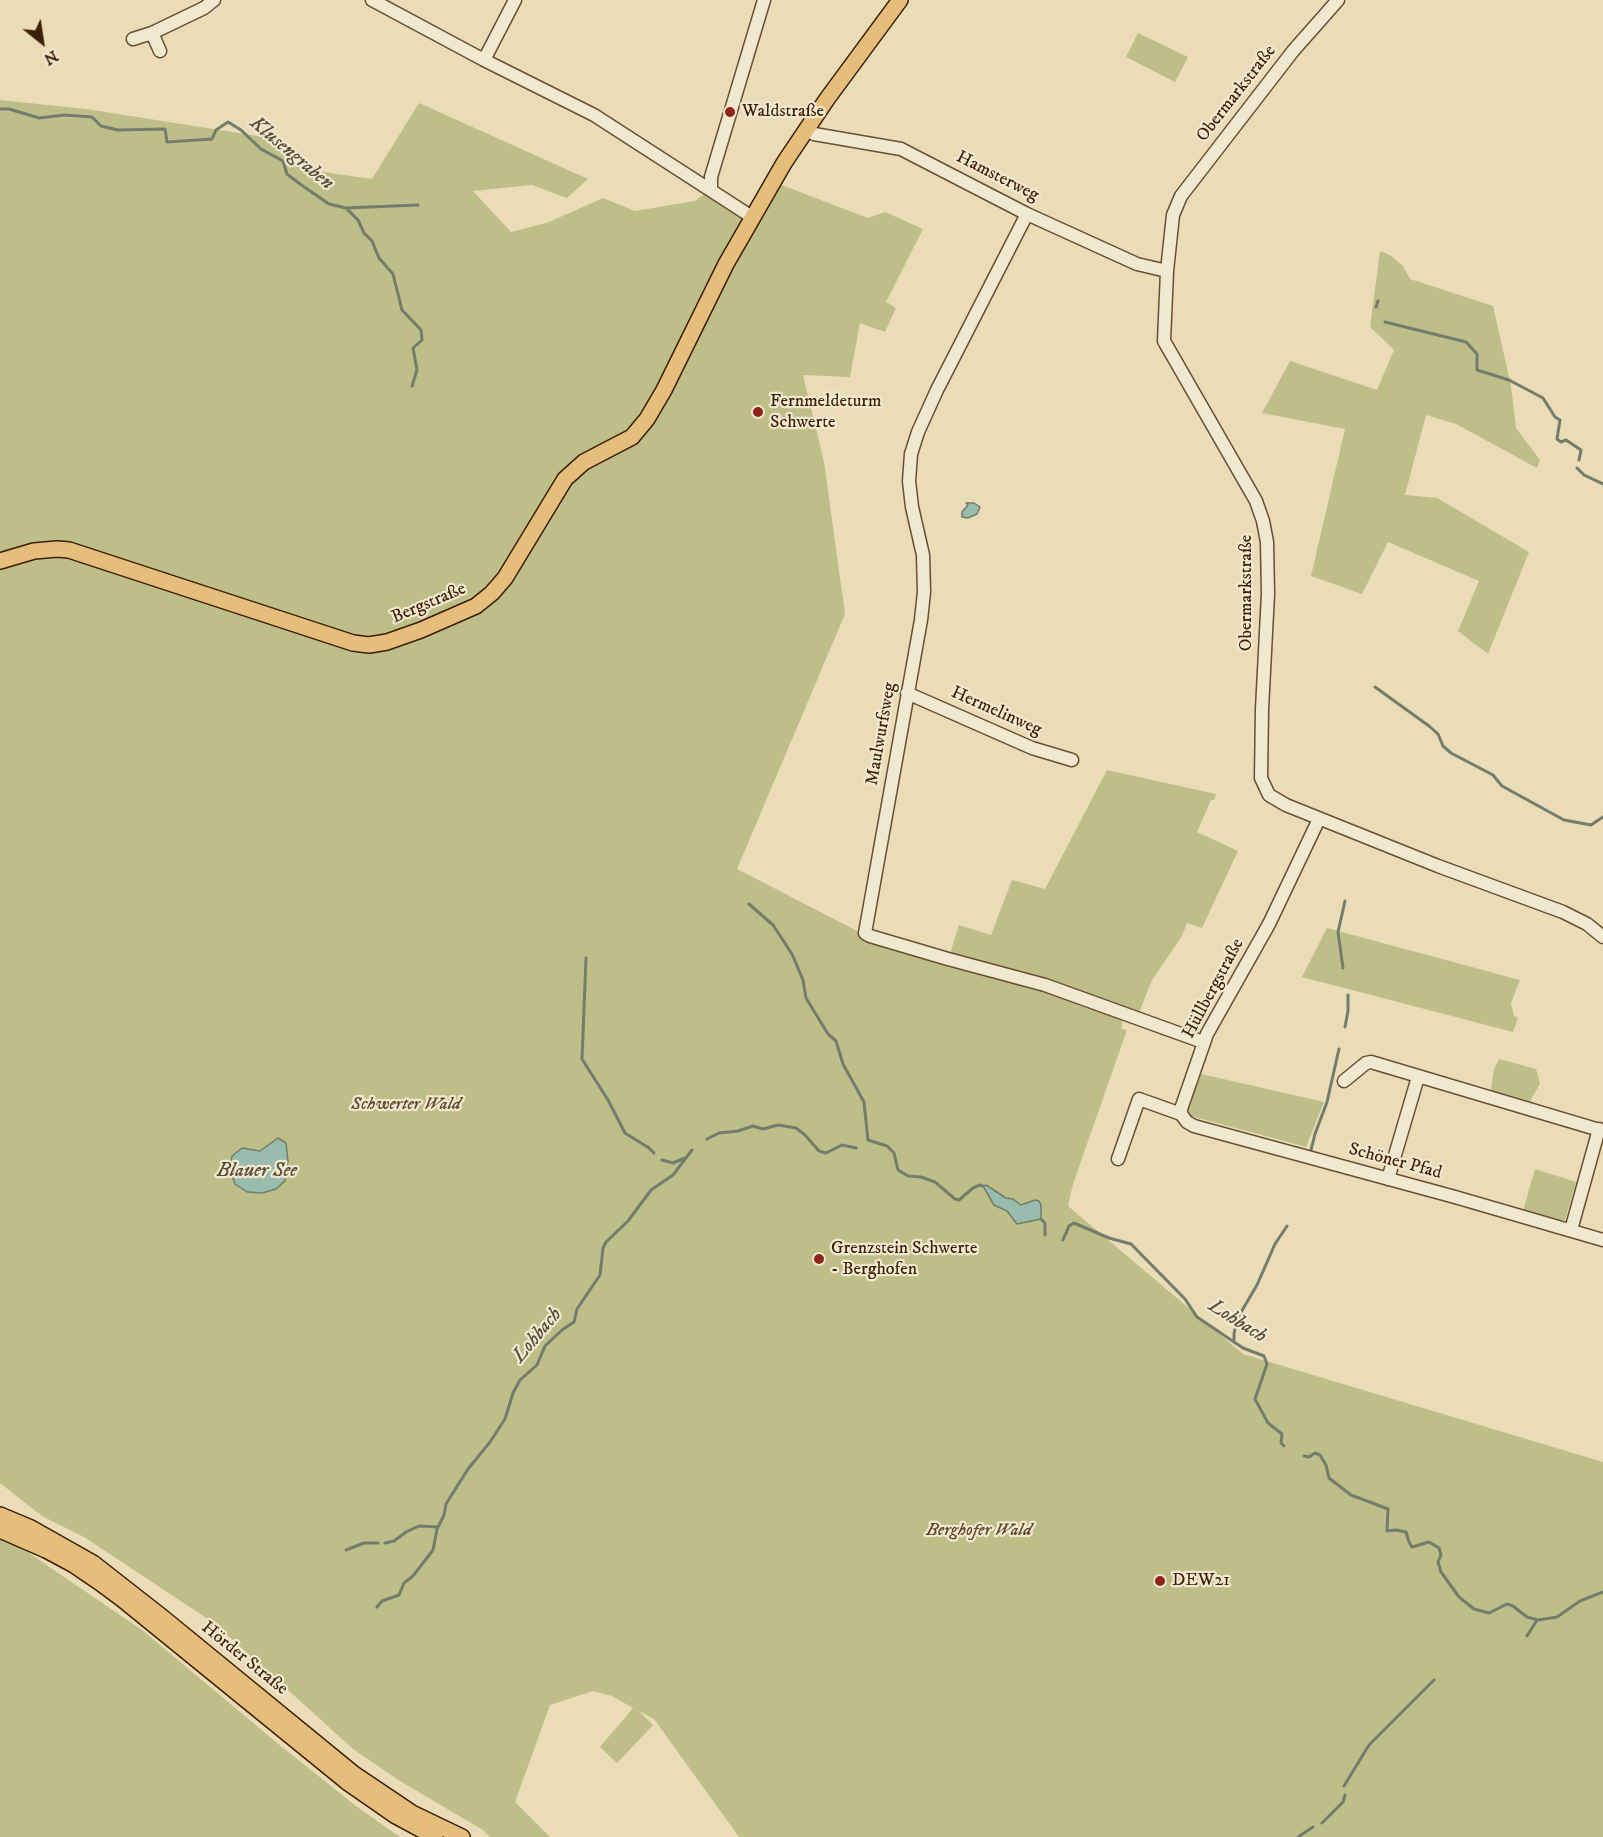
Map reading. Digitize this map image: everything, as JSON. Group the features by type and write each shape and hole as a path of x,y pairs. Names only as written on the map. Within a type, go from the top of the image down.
{"main road":[{"name":"Bergstraße","path":"0,561 34,551 69,550 353,643 369,645 387,642 449,619 476,606 498,586 516,562 565,480 575,469 632,436 647,419 752,217 807,129 900,0"},
{"name":"Hörder Straße","path":"0,1515 31,1528 93,1563 354,1774 412,1813 462,1837"},
{"name":"Hörder Straße","path":"0,1530 46,1550 99,1582 347,1782 396,1816 435,1837"}],"street":[{"path":"134,39 152,33 204,8 214,0"},
{"path":"372,0 594,115 752,217"},
{"path":"484,60 514,0"},
{"path":"711,189 711,177 764,0"},
{"name":"Obermarkstraße","path":"1338,0 1289,57 1181,196 1173,215 1167,271 1164,341 1256,501 1267,542 1268,594 1261,778 1266,791 1273,799 1318,819 1563,912 1587,924 1603,937"},
{"path":"152,33 159,51"},
{"name":"Hamsterweg","path":"807,129 814,134 901,149 1027,214 1137,264 1167,271"},
{"name":"Maulwurfsweg","path":"1027,214 937,390 911,454 909,481 912,507 923,555 924,592 865,933 948,959 1045,985 1203,1041"},
{"name":"Hermelinweg","path":"907,693 1032,748 1072,760"},
{"name":"Hüllbergstraße","path":"1181,1114 1203,1041 1269,924 1318,819"},
{"path":"1344,1081 1366,1063 1371,1062 1601,1130 1571,1230"},
{"path":"1388,1179 1418,1077"},
{"path":"1118,1159 1139,1099 1181,1114"},
{"name":"Schöner Pfad","path":"1181,1114 1187,1122 1194,1126 1603,1240"}],"green space":[{"path":"1138,33 1188,57 1175,82 1126,57"},
{"name":"Schwerter Wald","path":"0,100 86,109 264,137 303,169 372,179 419,103 588,179 567,198 532,185 473,191 511,232 549,222 603,198 635,211 695,201 704,194 742,217 741,227 779,184 868,218 885,212 923,229 886,302 896,308 885,332 860,323 850,377 803,375 824,462 845,614 737,869 863,934 1044,988 1118,1016 1122,1021 1122,1029 1127,1030 1073,1184 1068,1206 1243,1354 1603,1462 1603,1837 739,1837 654,1719 639,1711 653,1725 617,1763 600,1747 633,1708 612,1696 593,1691 550,1705 515,1802 550,1837 490,1837 483,1830 400,1781 353,1749 214,1623 84,1537 42,1516 0,1483"},
{"path":"1380,251 1390,255 1403,266 1410,279 1493,306 1511,386 1516,428 1540,460 1537,468 1456,424 1426,415 1405,495 1437,498 1529,552 1488,654 1458,631 1479,581 1388,542 1362,594 1311,576 1345,429 1262,413 1290,361 1377,390 1394,350 1370,327"},
{"path":"1107,770 1216,794 1197,832 1238,851 1202,928 1187,923 1182,936 1152,980 1138,1015 949,957 959,925 991,935 1012,880 1045,889"},
{"path":"1327,928 1520,980 1511,1003 1514,1016 1518,1018 1513,1032 1302,977"},
{"path":"1499,1059 1536,1069 1540,1084 1531,1099 1532,1104 1490,1096 1494,1069"},
{"path":"1197,1073 1324,1102 1306,1147 1191,1116 1187,1108"},
{"path":"1535,1169 1576,1182 1565,1220 1561,1222 1523,1211"},
{"path":"0,1539 26,1551 142,1630 282,1747 356,1806 400,1837 0,1837"}],"water":[{"path":"966,503 974,503 980,507 977,514 968,518 962,517 962,512 968,505"},
{"name":"Blauer See","path":"278,1138 286,1143 288,1161 285,1181 276,1189 262,1193 247,1192 235,1184 230,1170 232,1156 242,1148 260,1151"},
{"path":"986,1185 1021,1205 1035,1200 1039,1201 1041,1219 1017,1224 1007,1211 994,1205 983,1186"}],"waterway":[{"name":"Klusengraben","path":"0,109 9,109 39,118 65,115 92,117 101,126 118,130 165,129 167,142 212,139 216,130 228,122 241,130 261,149 283,161 287,174 329,204 346,208 358,220 364,233 372,241 379,258 393,274 402,310 421,330 422,340 413,348 417,370 412,386"},
{"path":"346,208 418,205"},
{"path":"1376,307 1378,301"},
{"path":"1385,322 1466,342 1477,354 1477,370 1509,380 1543,398 1555,417 1560,420 1557,439 1561,442 1566,440 1581,450 1579,460"},
{"path":"1577,468 1584,475 1603,484"},
{"path":"1375,687 1429,726 1438,734 1443,746 1451,753 1493,775 1502,786 1564,820 1591,825 1603,817"},
{"path":"1343,968 1338,932 1345,901"},
{"path":"749,904 773,925 792,954 803,980 806,998 828,1034 836,1041 843,1064 864,1102 868,1140 887,1146 894,1153 898,1170 908,1176 921,1177 935,1182 955,1199 959,1200 973,1188 983,1186"},
{"path":"586,958 582,1059 608,1100 625,1133 654,1153"},
{"path":"1345,1027 1348,995"},
{"path":"1311,1150 1327,1102 1339,1049"},
{"name":"Lohbach","path":"707,1139 719,1133 738,1131 753,1126 763,1129 778,1125 796,1128 819,1151 826,1153 842,1145 856,1148"},
{"name":"Lohbach","path":"377,1607 382,1601 399,1595 404,1583 413,1576 433,1550 437,1529 444,1515 446,1504 468,1469 505,1419 513,1393 520,1380 537,1365 545,1346 574,1322 577,1309 600,1275 603,1248 606,1242 628,1221 651,1190 673,1175 692,1150"},
{"path":"662,1160 673,1163 685,1158"},
{"name":"Lohbach","path":"1041,1219 1045,1223 1045,1235"},
{"name":"Lohbach","path":"1063,1240 1069,1226 1074,1223 1109,1238 1131,1244 1185,1299 1197,1317 1243,1348 1264,1356 1267,1364 1255,1399 1268,1423 1282,1434 1281,1443 1284,1446"},
{"path":"1234,1342 1237,1319 1257,1285 1275,1244 1287,1226"},
{"name":"Lohbach","path":"1304,1456 1309,1457 1315,1453 1320,1455 1326,1465 1329,1478 1351,1495 1388,1509 1387,1531 1406,1532 1412,1547 1429,1542 1439,1548 1441,1555 1438,1562 1441,1572 1459,1597 1474,1609 1489,1613 1507,1604 1527,1617 1538,1620 1557,1617 1580,1601 1603,1592"},
{"path":"385,1543 394,1541 419,1526 438,1527"},
{"path":"346,1550 364,1543 378,1543"},
{"path":"1527,1636 1537,1620"},
{"path":"1344,1786 1369,1745 1434,1680"},
{"path":"1322,1823 1343,1802 1345,1795"},
{"path":"1298,1837 1313,1827"}],"place":[{"name":"Waldstraße","path":"730,112"},
{"name":"Fernmeldeturm Schwerte","path":"758,412"},
{"name":"Grenzstein Schwerte - Berghofen","path":"819,1259"},
{"name":"DEW21","path":"1160,1581"}],"park label":[{"name":"Berghofer Wald","path":"979,1531"}]}
